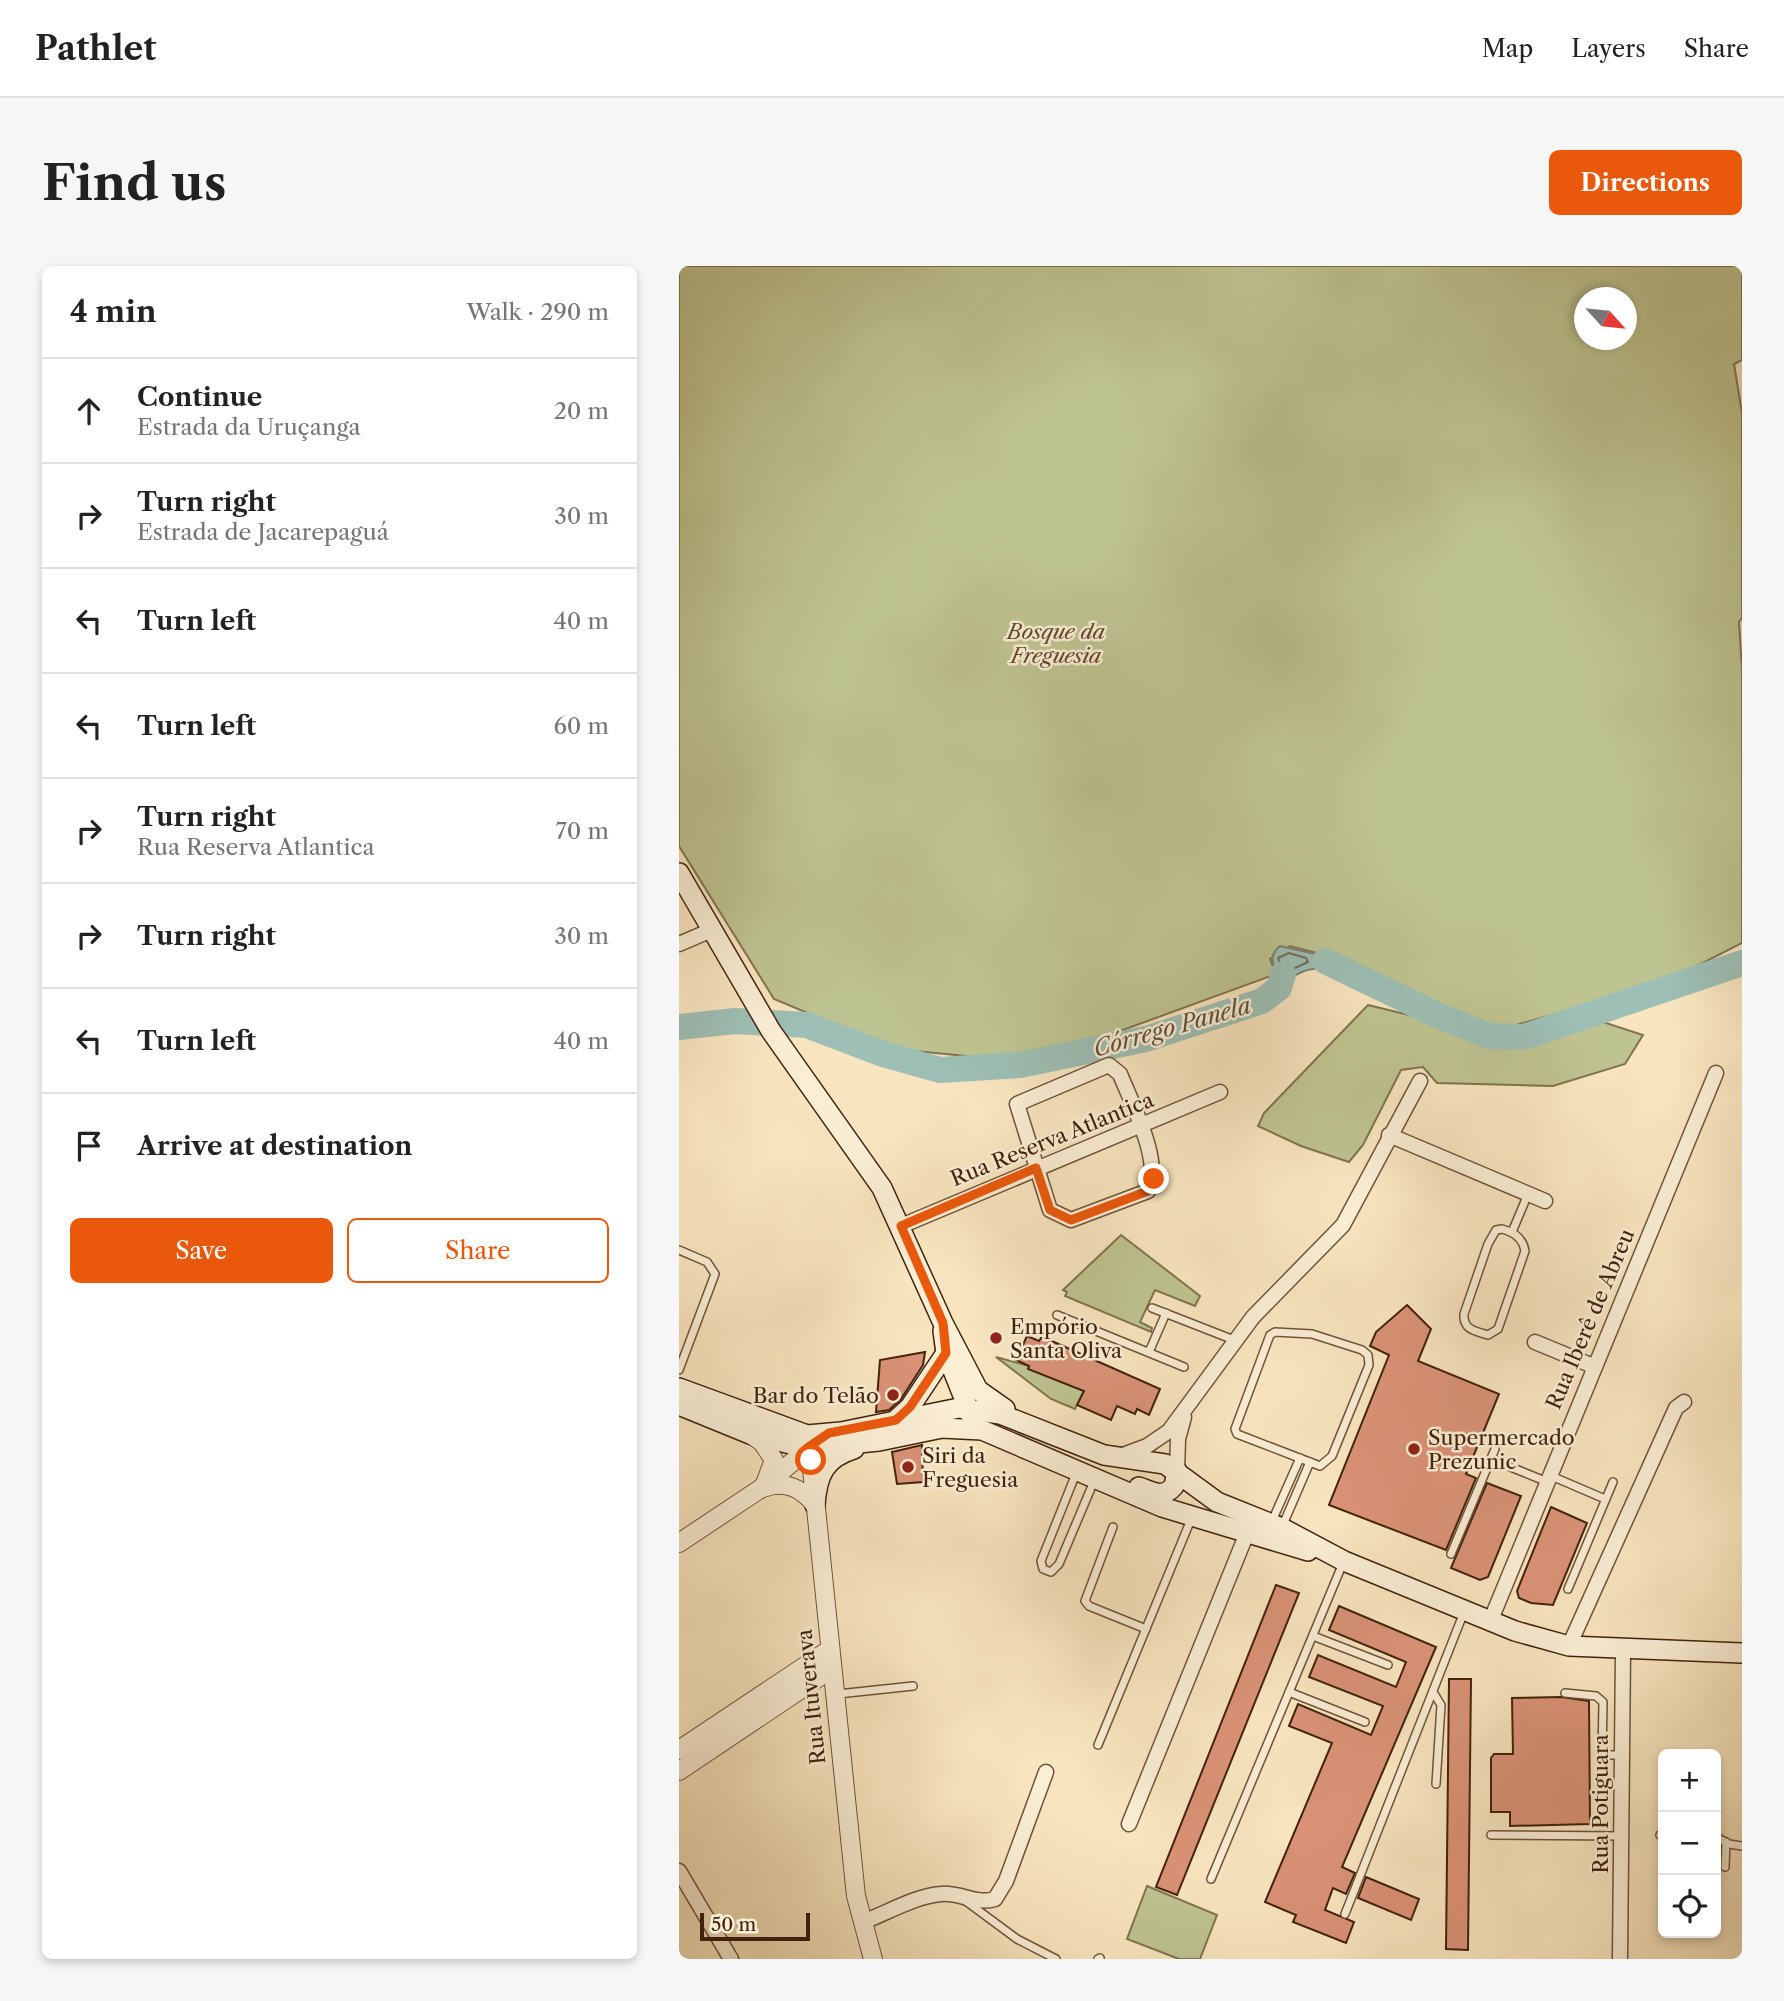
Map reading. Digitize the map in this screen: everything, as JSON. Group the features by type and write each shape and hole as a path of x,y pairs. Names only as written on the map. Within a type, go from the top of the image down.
{"main road":[{"path":"679,873 771,1031 882,1188 943,1323 978,1390 1020,1420"},
{"path":"943,1323 946,1353 966,1407 975,1422 992,1434"},
{"path":"896,1420 910,1407 946,1353"},
{"path":"679,1388 802,1441 829,1433 966,1407 1020,1420 1113,1457 1157,1462 1177,1471 1217,1502 1276,1526 1344,1561 1490,1622 1569,1646 1742,1653"},
{"path":"679,1405 750,1434 802,1441 879,1441"},
{"path":"815,1505 817,1481 828,1462 842,1452 942,1428 968,1428 992,1434 1162,1507 1344,1561"},
{"path":"1086,1475 1119,1479 1160,1495 1174,1486 1177,1471"}],"street":[{"path":"679,944 714,929"},
{"path":"1109,1065 1120,1074 1154,1170 1154,1179 1148,1191 1071,1220 1050,1210 1036,1168 1017,1104 1021,1100 1109,1065"},
{"name":"Rua Iberê de Abreu","path":"1490,1622 1593,1366 1716,1073"},
{"path":"1113,1457 1136,1451 1158,1440 1187,1409 1234,1340 1343,1225 1389,1135 1420,1082"},
{"name":"Rua Reserva Atlantica","path":"901,1226 1220,1092"},
{"path":"1389,1135 1545,1201"},
{"path":"1535,1342 1593,1366"},
{"path":"1569,1646 1676,1408 1683,1402"},
{"path":"1177,1471 1178,1439 1187,1409"},
{"path":"750,1434 767,1447 774,1460 769,1478 760,1489"},
{"path":"679,1543 760,1489 802,1441"},
{"name":"Rua Ituverava","path":"802,1441 815,1505 856,1896 873,1959"},
{"path":"760,1489 776,1485 793,1487 815,1505"},
{"path":"1129,1824 1247,1533"},
{"path":"679,1750 829,1650"},
{"name":"Rua Potiguara","path":"1620,1959 1623,1650"},
{"path":"679,1771 831,1668"},
{"path":"863,1922 934,1895 958,1895 986,1902 995,1899 1000,1893 1047,1772"},
{"path":"679,1871 731,1959"}],"lane":[{"path":"1512,1232 1528,1194"},
{"path":"1496,1230 1512,1232 1524,1242 1525,1251 1498,1329 1488,1335 1469,1329 1464,1322 1464,1314 1488,1244 1496,1230"},
{"path":"679,1250 708,1262 715,1274 679,1370"},
{"path":"1152,1308 1234,1340"},
{"path":"1149,1352 1166,1313"},
{"path":"1057,1315 1184,1367"},
{"path":"1275,1332 1312,1334 1362,1350 1369,1355 1369,1365 1332,1456 1320,1466 1300,1458 1237,1434 1235,1429 1270,1335 1275,1332"},
{"path":"1451,1554 1495,1449"},
{"path":"1276,1526 1300,1458"},
{"path":"1491,1459 1605,1499"},
{"path":"1276,1526 1310,1462"},
{"path":"1086,1475 1059,1564 1051,1572 1043,1569 1041,1561 1086,1475"},
{"path":"1568,1589 1613,1482"},
{"path":"1098,1745 1192,1516"},
{"path":"1113,1527 1085,1601 1089,1606 1146,1629"},
{"path":"1211,1879 1344,1561"},
{"path":"1345,1914 1464,1611"},
{"path":"1313,1636 1388,1665"},
{"path":"833,1694 913,1686"},
{"path":"1289,1692 1365,1722"},
{"path":"1433,1692 1441,1705 1436,1784"},
{"path":"1565,1693 1600,1697 1601,1811"},
{"path":"1602,1755 1622,1755"},
{"path":"1491,1835 1621,1836"},
{"path":"1721,1840 1742,1846"},
{"path":"1725,1867 1726,1842"},
{"path":"958,1895 1017,1939 1056,1959"}],"green space":[{"name":"Bosque da Freguesia","path":"679,266 1742,266 1742,360 1734,364 1742,413 1742,618 1739,622 1742,669 1742,943 1662,984 1509,1027 1464,1023 1351,962 1290,946 1270,959 1276,974 1101,1038 997,1059 894,1049 774,999 679,846"},
{"path":"1368,1005 1450,1025 1539,1032 1603,1022 1643,1035 1625,1064 1553,1086 1437,1083 1423,1067 1401,1070 1363,1145 1349,1162 1301,1146 1258,1126 1264,1113"},
{"path":"1121,1235 1200,1296 1195,1306 1155,1290 1140,1322 1152,1328 1151,1332 1065,1296 1067,1292 1063,1290"},
{"path":"996,1357 1029,1366 1029,1369 1084,1391 1075,1409 1051,1399"},
{"path":"1147,1886 1217,1915 1200,1959 1179,1959 1127,1939"}],"water":[{"path":"1280,946 1351,962 1357,975 1310,969 1296,975 1274,997 1262,1001 1276,986 1272,960"}],"building":[{"name":"Supermercado Prezunic","path":"1407,1305 1431,1329 1418,1361 1499,1394 1466,1474 1476,1478 1446,1550 1329,1505 1389,1355 1370,1346 1376,1332"},
{"path":"1027,1336 1039,1341 1041,1338 1054,1342 1160,1389 1149,1415 1137,1409 1135,1414 1117,1406 1111,1420 1077,1405 1084,1391 1028,1369 1029,1366 1016,1360"},
{"name":"Bar do Telão","path":"925,1352 923,1365 901,1399 889,1410 876,1412 880,1360"},
{"name":"Siri da Freguesia","path":"922,1445 923,1482 897,1484 892,1452"},
{"path":"1487,1483 1521,1496 1488,1577 1480,1580 1451,1568"},
{"path":"1551,1507 1587,1523 1553,1605 1531,1603 1519,1598 1517,1591"},
{"path":"1276,1585 1299,1593 1177,1895 1156,1887"},
{"path":"1339,1606 1436,1647 1342,1867 1355,1873 1346,1894 1333,1888 1325,1910 1354,1922 1346,1943 1293,1922 1296,1915 1265,1902 1332,1743 1289,1726 1298,1704 1371,1735 1383,1706 1309,1677 1318,1655 1396,1687 1406,1662 1329,1630"},
{"path":"1449,1679 1471,1679 1468,1950 1446,1949"},
{"path":"1561,1697 1589,1701 1590,1824 1510,1826 1510,1812 1491,1812 1491,1758 1494,1754 1513,1754 1512,1698"},
{"path":"1366,1877 1419,1899 1411,1920 1358,1898"}],"waterway":[{"name":"Córrego Panela","path":"1325,961 1437,1015 1489,1036 1524,1037 1742,963"},
{"name":"Córrego Panela","path":"679,1027 735,1021 807,1025 883,1054 940,1070 1020,1065 1146,1039 1262,1001 1279,988 1283,974"}],"place":[{"name":"Empório Santa Oliva","path":"996,1338"},
{"name":"Bar do Telão","path":"893,1395"},
{"name":"Supermercado Prezunic","path":"1414,1449"},
{"name":"Siri da Freguesia","path":"908,1467"}],"route":[{"path":"811,1460 807,1448 829,1433 896,1420 910,1407 946,1353 943,1323 901,1226 1036,1168 1050,1210 1071,1220 1148,1191 1154,1179"}]}
